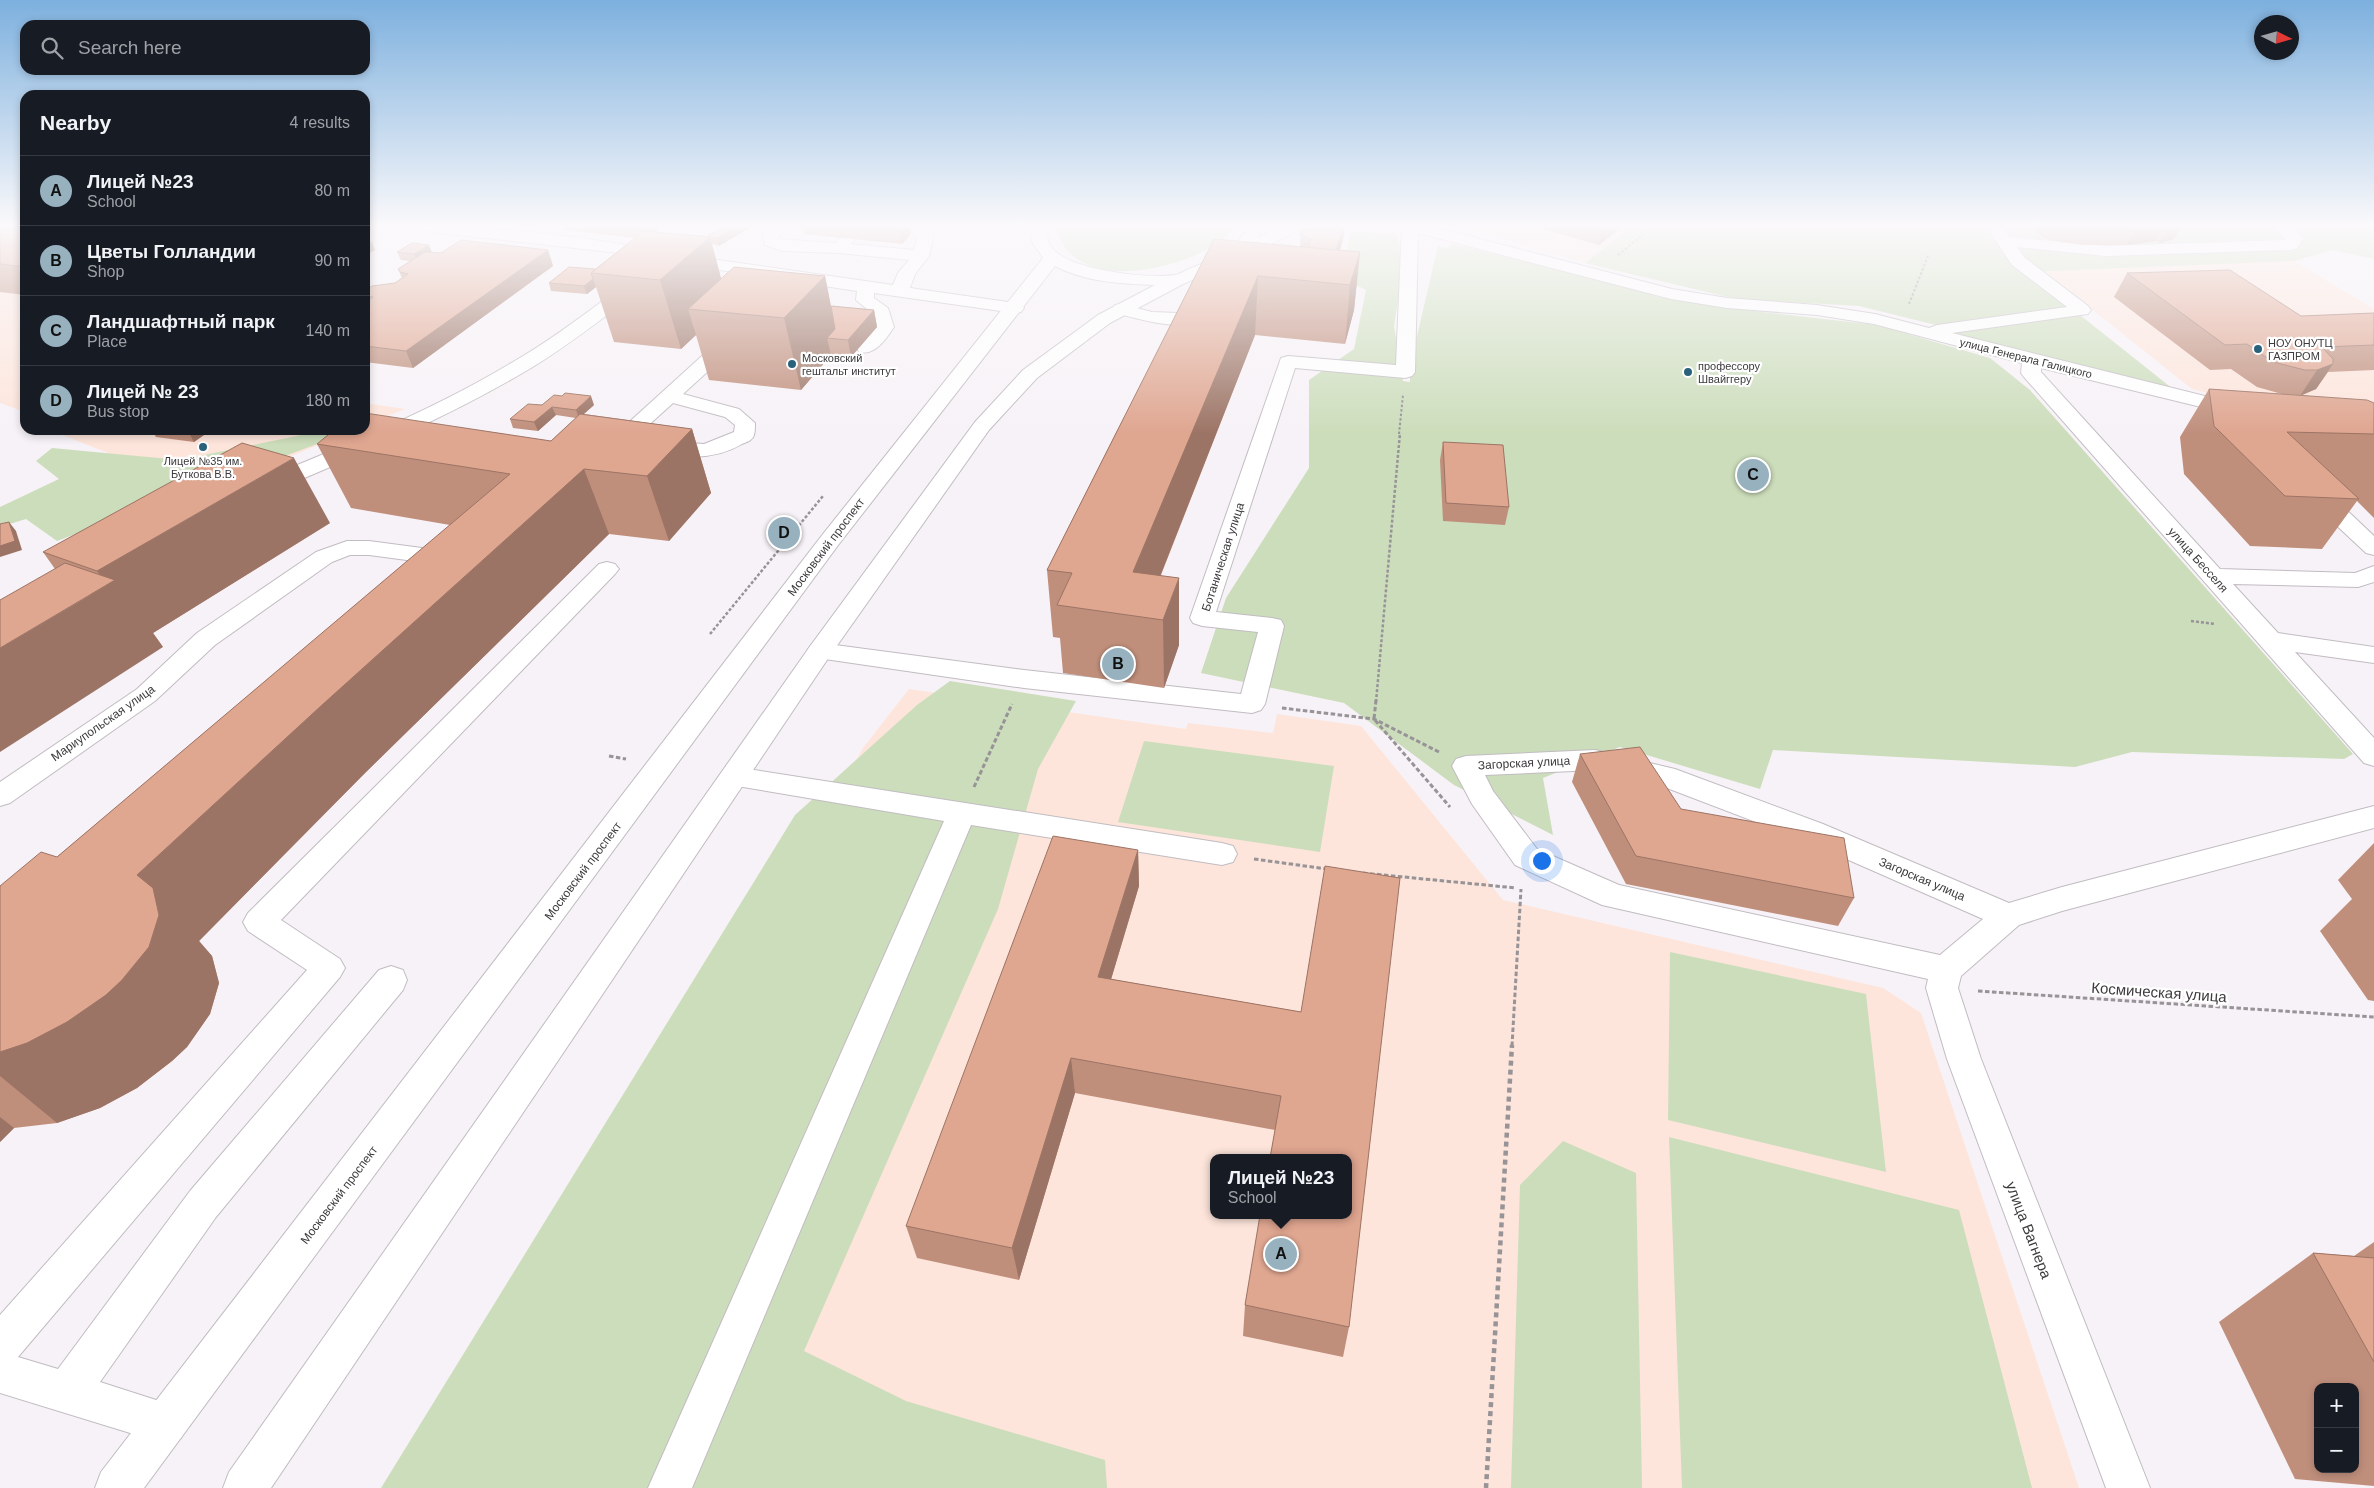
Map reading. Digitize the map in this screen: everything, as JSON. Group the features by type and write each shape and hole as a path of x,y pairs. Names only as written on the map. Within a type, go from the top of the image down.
{"street":[{"path":"249,493 345,454 476,391 525,363 620,295"},
{"path":"865,295 865,300 882,312 885,326 866,348"},
{"path":"918,295 1015,308"},
{"name":"Московский проспект","path":"117,1488 831,539 1024,295"},
{"path":"245,1488 820,652 982,426 1030,374 1121,309 1147,295"},
{"path":"1405,372 1408,295"},
{"name":"улица Генерала Галицкого","path":"1678,295 1727,304 1846,314 1904,326 2032,360 2255,414"},
{"path":"1924,331 2082,310 2063,295"},
{"path":"1121,309 1152,317 1182,319 1198,305"},
{"path":"598,462 621,439 745,328"},
{"name":"улица Бесселя","path":"2032,360 2031,373 2374,756"},
{"name":"Ботаническая улица","path":"1252,704 1272,626 1202,618 1288,362 1405,372"},
{"path":"621,439 694,453 726,446 744,435 745,423 732,413 670,396"},
{"path":"374,421 406,424"},
{"path":"2328,505 2374,548"},
{"name":"Мариупольская улица","path":"0,796 146,694 206,639 324,556 347,548 369,548 470,561"},
{"path":"0,1346 329,968 259,922 607,569"},
{"path":"2213,576 2358,580 2374,573"},
{"path":"2270,640 2374,655"},
{"path":"820,652 1024,679 1252,704"},
{"name":"Загорская улица","path":"1944,979 1613,896 1526,857 1482,797 1466,766 1595,760 1665,776 1813,832 2008,916"},
{"path":"735,777 1222,854"},
{"path":"670,1488 962,813"},
{"path":"1944,979 2008,916 2062,899 2374,817"},
{"name":"улица Вагнера","path":"1944,979 1964,1059 2128,1488"},
{"path":"68,1392 204,1204 391,980"},
{"path":"0,1372 166,1423"}],"path":[{"path":"1904,326 1903,318 1912,295"},
{"path":"1405,372 1374,718 1451,807"},
{"path":"710,634 823,496"},
{"path":"962,813 1024,679"},
{"path":"1252,704 1374,718 1466,766"},
{"path":"1222,854 1330,869"},
{"path":"1358,872 1521,889"},
{"path":"1486,1488 1521,889 1515,881"},
{"name":"Космическая улица","path":"1944,979 2374,1017"}],"shaded area":[{"path":"0,295 20,295 20,410 0,403"},
{"name":"НОУ ОНУТЦ ГАЗПРОМ","path":"2075,295 2351,295 2374,309 2374,440 2321,423 2192,389"},
{"path":"370,404 405,409 370,423"},
{"name":"Лицей №35 им. Буткова В.В.","path":"63,435 342,435 277,462 161,474"},
{"path":"909,689 1186,729 1188,723 1273,733 1277,714 1361,726 1503,900 1883,988 1921,1013 2079,1488 412,1488 799,863 863,748"}],"green space":[{"path":"1365,295 1399,295 1394,326 1403,381 1410,382 1410,366 1426,295 1653,295 1728,308 1877,325 1990,358 2030,390 2353,754 2344,759 2132,752 2075,767 1773,750 1760,789 1620,747 1543,778 1553,835 1454,785 1344,703 1201,673 1226,598 1309,468 1309,380 1354,349"},
{"path":"1721,295 2054,295 2069,307 1944,327 1859,306 1736,299"},
{"path":"2080,315 2178,393 1946,333"},
{"path":"301,435 341,435 57,541 26,519 0,527 0,507 59,479 36,461 52,448 180,460"},
{"path":"950,681 1076,701 1038,769 998,909 804,1351 906,1401 1105,1460 1107,1488 381,1488 795,815 917,705"},
{"path":"1144,741 1334,766 1320,852 1118,822"},
{"path":"1670,952 1866,994 1886,1172 1668,1120"},
{"path":"1669,1137 1959,1210 2032,1488 1682,1488"},
{"path":"1563,1141 1636,1173 1642,1488 1511,1488 1520,1185"}],"building":[{"path":"370,295 484,295 406,351 370,347 370,299 373,297"},
{"path":"703,295 806,295 784,318 688,309"},
{"path":"1186,295 1250,295 1133,572 1179,578 1163,620 1057,605 1072,573 1047,570"},
{"path":"2158,295 2269,295 2301,316 2374,313 2374,345 2322,347 2333,359 2333,364 2317,370 2305,370 2273,362 2247,344 2225,345"},
{"path":"831,306 874,310 848,340 827,338 835,329"},
{"path":"2209,389 2367,400 2374,403 2374,434 2287,432 2359,499 2285,496 2214,426"},
{"path":"565,393 591,396 576,410 552,407 534,422 510,419 528,404 542,405 554,395 562,396"},
{"path":"370,414 551,441 580,414 692,429 647,476 584,469 137,875 153,888 159,915 149,947 122,980 106,995 67,1022 27,1043 0,1052 0,886 41,852 57,857 510,474 317,444 328,435 370,435"},
{"path":"1443,442 1503,445 1509,507 1446,503"},
{"path":"242,443 294,458 97,571 43,552"},
{"path":"9,522 15,541 0,546 0,524"},
{"path":"65,563 115,580 0,648 0,600"},
{"path":"1640,747 1681,809 1844,838 1854,898 1636,856 1580,754"},
{"path":"1053,836 1138,850 1098,977 1301,1012 1325,866 1400,878 1349,1327 1245,1305 1259,1219 1352,1219 1352,1154 1271,1154 1281,1096 1071,1058 1012,1248 906,1226"},
{"path":"2313,1253 2374,1258 2374,1362"}],"place":[{"name":"НОУ ОНУТЦ ГАЗПРОМ","path":"2258,349"},
{"name":"Московский гештальт институт","path":"792,364"},
{"name":"профессору Швайггеру","path":"1688,372"},
{"name":"Лицей №35 им. Буткова В.В.","path":"203,447"},
{"name":"Ландшафтный парк","path":"1753,475"},
{"name":"Лицей № 23","path":"784,533"},
{"name":"Цветы Голландии","path":"1118,664"},
{"name":"Лицей №23","path":"1281,1254"}]}
